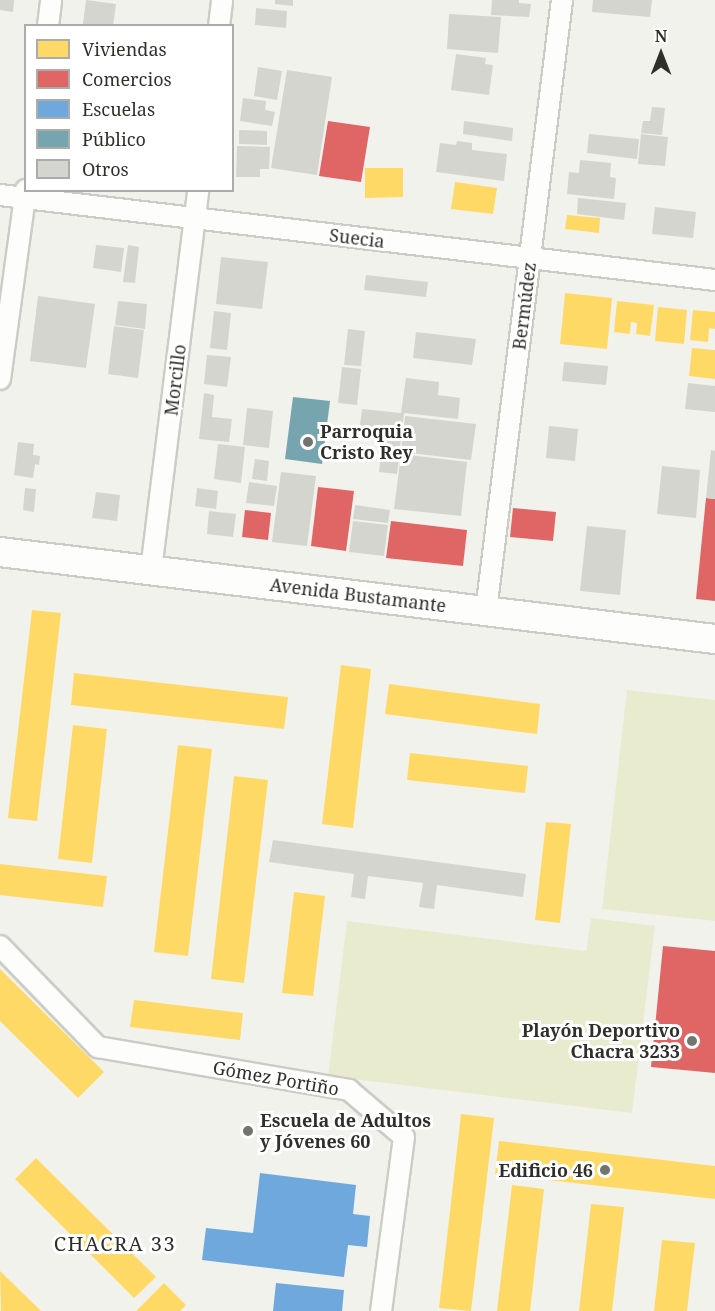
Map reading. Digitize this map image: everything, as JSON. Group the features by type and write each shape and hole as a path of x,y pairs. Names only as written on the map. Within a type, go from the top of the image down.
{"main road":[{"name":"Avenida Bustamante","path":"0,552 715,639"}],"street":[{"path":"48,24 51,0"},
{"path":"219,24 222,0"},
{"name":"Bermúdez","path":"486,611 562,0"},
{"name":"Morcillo","path":"151,570 198,192"},
{"path":"0,379 25,194"},
{"name":"Suecia","path":"0,195 25,194 195,218 715,280"},
{"name":"Gómez Portiño","path":"0,946 98,1047 349,1090 404,1137 381,1311"}],"green space":[{"path":"627,690 715,700 715,921 602,909"},
{"path":"591,918 655,926 632,1113 328,1076 347,921 586,951"}],"building: Viviendas":[{"path":"365,168 403,168 403,197 365,198"},
{"path":"455,182 497,188 493,214 451,209"},
{"path":"567,215 600,218 599,233 565,229"},
{"path":"565,293 612,298 607,349 560,344"},
{"path":"617,301 654,305 650,336 636,334 637,323 631,322 630,334 614,332"},
{"path":"658,307 687,310 684,344 655,341"},
{"path":"693,310 715,312 715,329 709,328 708,342 690,340"},
{"path":"692,348 715,350 715,379 689,376"},
{"path":"32,610 61,613 37,821 8,818"},
{"path":"341,665 371,669 353,828 322,824"},
{"path":"74,673 288,697 284,729 71,705"},
{"path":"389,684 540,704 537,734 385,714"},
{"path":"73,725 107,729 92,863 58,859"},
{"path":"178,745 212,749 188,956 154,952"},
{"path":"410,753 528,766 525,793 407,780"},
{"path":"234,776 268,780 244,983 211,979"},
{"path":"546,822 571,824 560,923 535,920"},
{"path":"0,864 107,876 103,907 0,895"},
{"path":"294,892 325,896 313,996 282,993"},
{"path":"0,969 104,1072 78,1098 0,1021"},
{"path":"134,1000 243,1013 240,1040 130,1027"},
{"path":"461,1114 494,1118 471,1311 439,1308"},
{"name":"Edificio 46","path":"499,1141 715,1166 715,1199 495,1174"},
{"path":"36,1158 156,1277 134,1298 15,1179"},
{"path":"512,1185 544,1189 530,1311 497,1311"},
{"path":"591,1204 624,1207 612,1311 579,1311"},
{"path":"662,1240 695,1243 687,1311 654,1311"},
{"path":"0,1271 41,1311 1,1311"},
{"path":"164,1283 186,1305 180,1311 136,1311"}],"building: Comercios":[{"path":"328,121 370,127 361,182 319,176"},
{"path":"318,487 354,491 346,551 311,546"},
{"path":"706,498 715,499 715,601 696,599"},
{"path":"513,508 556,512 553,541 510,537"},
{"path":"245,510 271,513 268,540 242,537"},
{"path":"391,521 467,530 463,566 386,558"},
{"path":"663,946 715,951 715,1073 651,1067"}],"building: Escuelas":[{"path":"260,1173 356,1185 353,1214 370,1216 367,1247 348,1245 344,1277 202,1260 206,1228 253,1233"},
{"path":"276,1283 344,1290 342,1311 273,1311"}],"building: Público":[{"path":"293,397 330,401 322,464 285,459"}],"building: Otros":[{"path":"0,0 14,0 13,12 0,10"},
{"path":"86,0 116,4 113,24 83,24"},
{"path":"275,0 293,0 293,6 275,4"},
{"path":"492,0 519,0 519,3 531,4 529,17 491,15"},
{"path":"593,0 652,0 650,17 592,12"},
{"path":"256,8 287,11 286,28 255,25"},
{"path":"449,14 501,17 498,53 447,49"},
{"path":"456,54 486,58 485,64 493,65 489,95 451,90"},
{"path":"258,67 282,71 277,100 254,96"},
{"path":"287,70 332,77 317,175 271,168"},
{"path":"243,98 266,101 265,110 275,112 272,126 240,121"},
{"path":"652,107 665,108 662,135 641,133 643,121 650,121"},
{"path":"464,121 513,128 512,141 463,134"},
{"path":"239,130 267,131 267,145 239,144"},
{"path":"589,134 639,139 637,159 587,153"},
{"path":"641,134 668,137 665,166 638,164"},
{"path":"457,141 472,143 472,150 507,154 504,181 436,172 440,143 456,145"},
{"path":"237,146 270,147 269,169 260,169 260,177 236,177"},
{"path":"580,160 611,163 610,177 616,178 614,199 567,194 569,172 579,173"},
{"path":"578,198 626,203 624,220 577,214"},
{"path":"655,207 696,212 693,238 652,234"},
{"path":"96,245 124,248 121,272 93,268"},
{"path":"128,245 139,247 135,283 123,282"},
{"path":"221,257 268,262 262,309 216,304"},
{"path":"366,275 428,282 426,297 364,290"},
{"path":"38,296 95,304 86,368 30,361"},
{"path":"118,301 147,304 145,329 115,325"},
{"path":"214,311 231,313 227,350 210,348"},
{"path":"114,326 144,330 138,378 108,374"},
{"path":"348,329 365,331 361,366 344,365"},
{"path":"416,332 476,339 472,365 413,358"},
{"path":"207,355 231,357 227,387 204,384"},
{"path":"564,362 608,366 606,385 562,381"},
{"path":"342,367 361,369 357,405 338,403"},
{"path":"406,378 439,382 438,395 460,398 458,419 404,413 397,474 379,472 383,436 359,433 362,409 401,413"},
{"path":"688,383 715,386 715,412 685,409"},
{"path":"204,393 214,395 212,417 232,419 229,442 199,439"},
{"path":"247,408 273,411 269,448 243,445"},
{"path":"405,416 476,424 471,460 401,452"},
{"path":"549,426 578,429 575,461 546,458"},
{"path":"18,442 34,444 33,455 40,456 39,465 35,464 33,478 14,475"},
{"path":"218,444 245,447 241,483 214,479"},
{"path":"711,450 715,451 715,499 706,498"},
{"path":"401,454 467,462 461,516 394,509"},
{"path":"255,459 269,461 267,481 252,479"},
{"path":"662,466 700,470 696,518 657,514"},
{"path":"281,472 316,476 307,546 272,542"},
{"path":"249,482 277,486 274,506 246,503"},
{"path":"25,488 36,489 34,512 23,510"},
{"path":"197,488 218,491 216,509 195,506"},
{"path":"96,492 120,495 117,521 92,518"},
{"path":"355,505 390,510 388,523 353,519"},
{"path":"209,511 236,514 233,537 207,534"},
{"path":"353,521 388,525 384,556 349,552"},
{"path":"587,526 626,530 620,595 580,591"},
{"path":"273,840 526,874 523,897 437,885 434,909 419,907 423,883 368,876 365,899 351,897 354,874 269,862"}],"place":[{"name":"Parroquia Cristo Rey","path":"308,442"},
{"name":"Playón Deportivo Chacra 3233","path":"692,1041"},
{"name":"Escuela de Adultos y Jóvenes 60","path":"248,1131"},
{"name":"Edificio 46","path":"605,1170"}],"district":[{"name":"CHACRA 33","path":"115,1243"}]}
